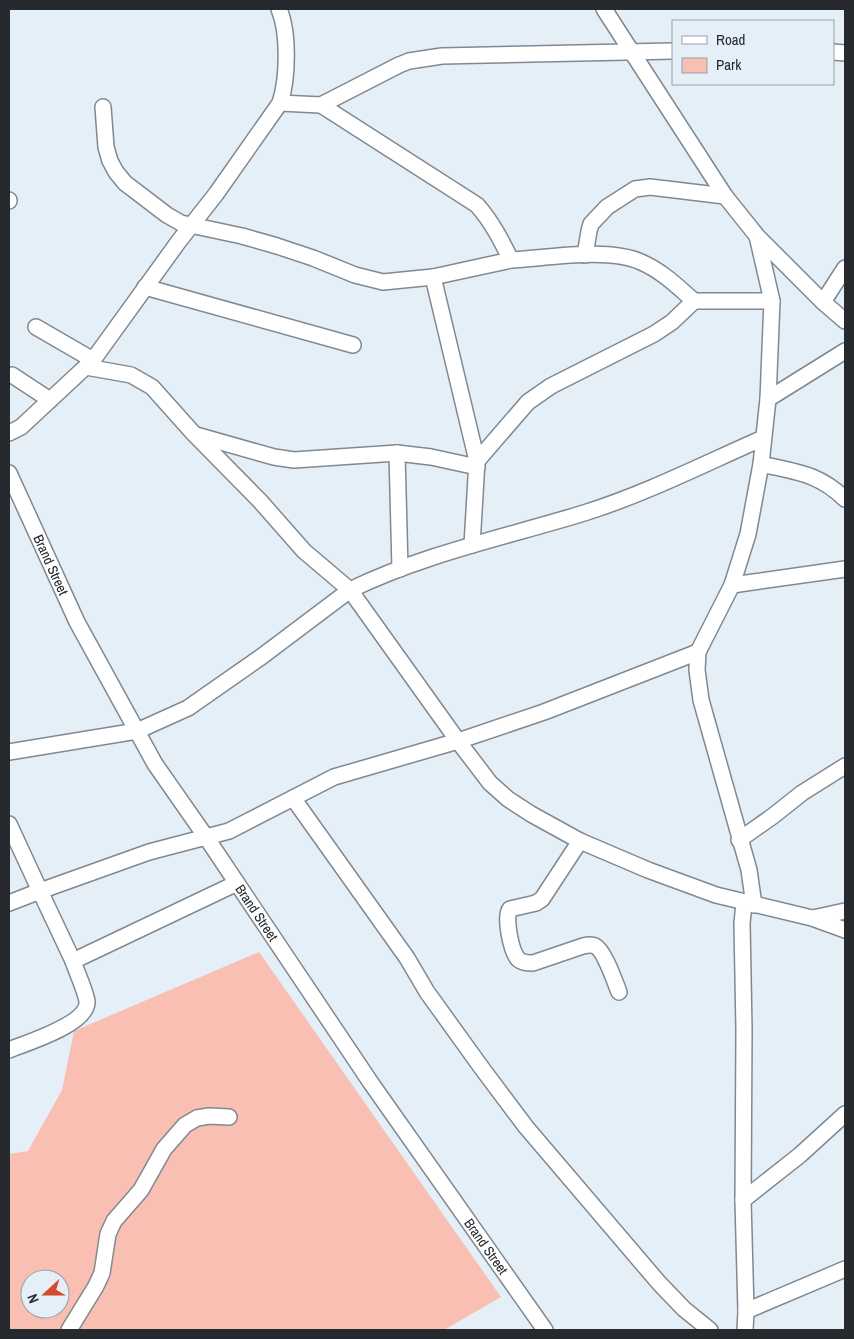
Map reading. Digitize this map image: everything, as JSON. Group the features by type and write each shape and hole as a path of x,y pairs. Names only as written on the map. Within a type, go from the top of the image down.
{"street":[{"path":"9,433 20,427 90,364 190,226 216,194 280,103 285,89 286,50 279,9"},
{"path":"604,9 725,196 757,236 823,302 845,321"},
{"path":"321,105 399,65 424,58 672,51"},
{"path":"280,103 321,105 477,205 497,232 511,260"},
{"path":"103,107 106,148 116,172 125,183 168,215 190,226 242,236 277,246 313,258 355,276 383,282 401,281 433,277 511,260 607,254 641,262 662,274 694,301 772,301"},
{"path":"585,255 591,224 607,207 635,188 650,187 725,196"},
{"path":"745,1330 742,923 749,904 749,870 701,700 698,652 732,585 748,534 761,464 768,399 772,301 769,281 757,236"},
{"path":"823,302 845,268"},
{"path":"433,277 477,464 472,545"},
{"path":"145,287 353,345"},
{"path":"477,464 528,402 537,395 551,386 654,334 677,318 694,301"},
{"path":"36,328 90,364 131,375 152,387 194,434 260,501 304,551 350,590 458,741 490,783 508,799 580,841 648,870 716,895 812,918 845,930"},
{"path":"768,399 845,351"},
{"path":"12,375 50,400"},
{"path":"194,434 294,460 397,453 477,464"},
{"path":"9,752 137,732 188,708 261,657 350,590 381,576 472,545 616,503 763,438"},
{"path":"397,453 400,569"},
{"path":"761,464 810,474 823,481 845,499"},
{"name":"Brand Street","path":"9,473 78,622 155,764 371,1083 545,1330"},
{"path":"732,585 845,569"},
{"path":"9,904 149,852 229,831 334,777 458,741 544,712 698,652"},
{"path":"739,840 802,793 845,766"},
{"path":"293,798 408,958 427,992 526,1128 659,1283 684,1309 710,1330"},
{"path":"9,824 73,961 87,1001 83,1014 67,1025 9,1050"},
{"path":"580,841 542,899 536,903 514,907 507,913 506,919 514,951 518,959 533,963 583,946 591,944 597,946 602,952 619,992"},
{"path":"73,961 237,883"},
{"path":"812,918 845,912"},
{"path":"743,1200 800,1155 845,1114"},
{"path":"69,1330 102,1273 108,1234 114,1221 141,1190 164,1149 185,1125 196,1118 209,1116 229,1117"},
{"path":"746,1311 845,1269"}],"green space":[{"path":"259,952 501,1297 444,1330 9,1330 9,1154 28,1151 62,1090 74,1031"}]}
